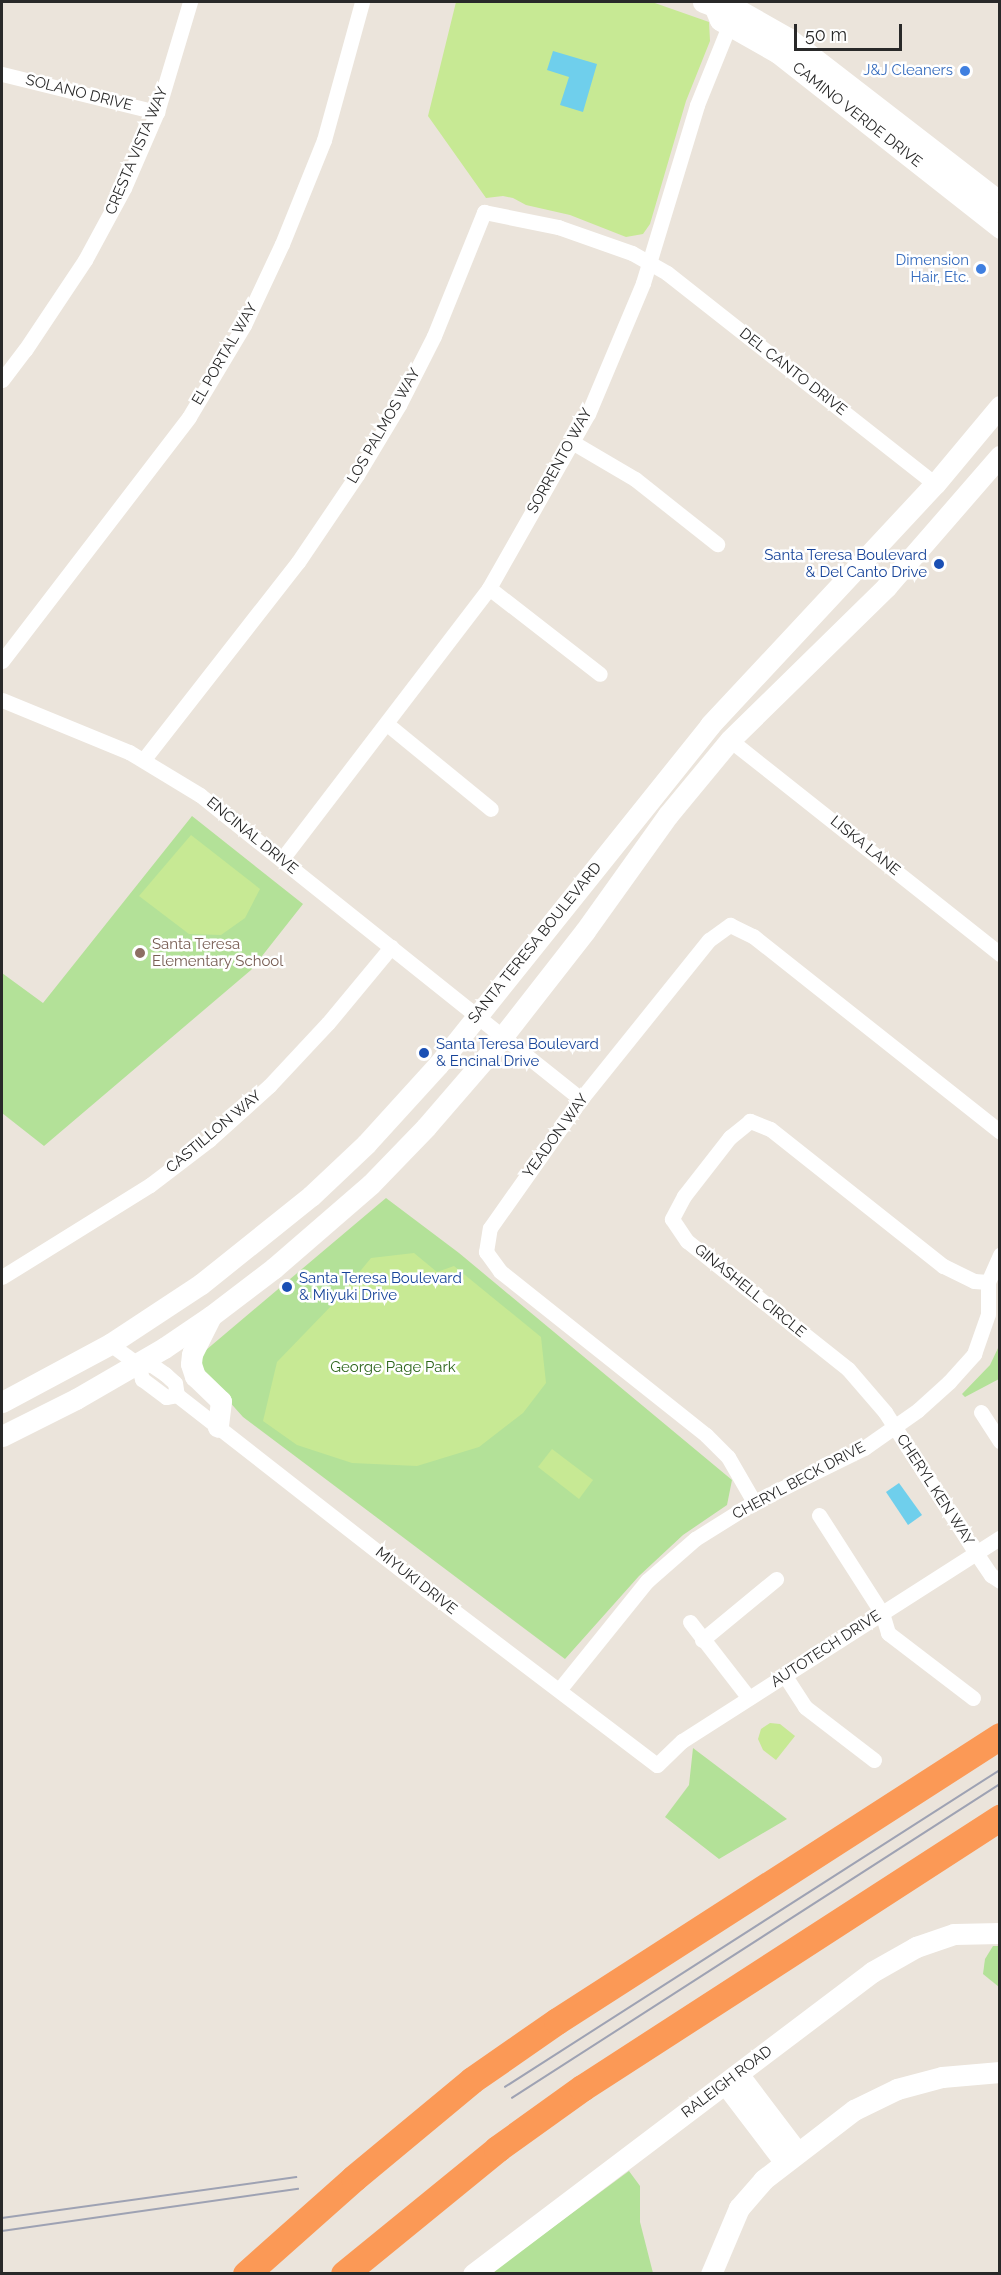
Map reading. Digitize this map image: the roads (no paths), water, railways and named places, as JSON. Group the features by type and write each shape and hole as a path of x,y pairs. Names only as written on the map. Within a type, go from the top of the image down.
{"highway":[{"path":"246,2274 327,2200 472,2080 557,2021 999,1736"},
{"path":"344,2274 497,2149 582,2088 999,1818"}],"main road":[{"name":"CAMINO VERDE DRIVE","path":"721,10 788,38 999,202"},
{"name":"CAMINO VERDE DRIVE","path":"721,10 999,228"},
{"name":"SANTA TERESA BOULEVARD","path":"2,1402 110,1344 210,1278 311,1196 400,1108 477,1016 710,725 935,484 999,406"},
{"name":"SANTA TERESA BOULEVARD","path":"2,1436 76,1399 138,1364 211,1316 274,1268 371,1184 426,1127 503,1036 585,931 668,815 730,740 886,587 999,456"},
{"path":"211,1316 192,1354 191,1364 195,1376 221,1401 218,1427"},
{"name":"RALEIGH ROAD","path":"473,2274 872,1972 916,1947 954,1934 999,1933"},
{"path":"711,2274 740,2208 767,2176 855,2110 897,2089 942,2078 999,2072"},
{"path":"732,2079 790,2157"}],"street":[{"name":"CRESTA VISTA WAY","path":"2,380 26,350 85,260 124,188 157,112 190,2"},
{"name":"EL PORTAL WAY","path":"2,661 189,417 244,325 282,244 324,140 362,2"},
{"name":"SORRENTO WAY","path":"282,859 489,588 588,414 649,263 697,105 718,49 721,10"},
{"name":"SOLANO DRIVE","path":"2,74 157,112"},
{"name":"LOS PALMOS WAY","path":"144,759 298,562 357,475 399,405 434,336 484,212 558,227 632,253 649,263"},
{"name":"DEL CANTO DRIVE","path":"649,263 667,273 935,484"},
{"path":"572,442 635,479 717,544"},
{"path":"489,588 600,675"},
{"name":"ENCINAL DRIVE","path":"2,700 144,759 200,795 581,1099"},
{"path":"387,724 491,808"},
{"name":"LISKA LANE","path":"730,740 999,954"},
{"name":"YEADON WAY","path":"754,1502 728,1457 706,1435 500,1271 486,1252 490,1228 581,1099 709,940 730,925 753,936 999,1132"},
{"name":"CASTILLON WAY","path":"2,1277 150,1185 209,1140 269,1086 321,1031 391,947"},
{"name":"GINASHELL CIRCLE","path":"895,1426 848,1369 687,1241 672,1219 684,1196 730,1137 750,1121 770,1129 943,1266 974,1281 988,1282"},
{"name":"CHERYL BECK DRIVE","path":"559,1690 647,1581 695,1539 754,1502 864,1448 949,1382 974,1354 988,1314 988,1282 999,1255"},
{"name":"MIYUKI DRIVE","path":"110,1344 138,1364 152,1365 165,1374 175,1383 177,1395 657,1765"},
{"path":"981,1412 999,1441"},
{"name":"CHERYL KEN WAY","path":"895,1426 976,1553 991,1575 999,1581"},
{"path":"819,1515 882,1613 888,1633 973,1698"},
{"name":"AUTOTECH DRIVE","path":"657,1765 682,1741 999,1538"},
{"path":"702,1640 776,1579"},
{"path":"690,1622 749,1698"},
{"path":"785,1676 805,1707 874,1760"}],"water":[{"path":"553,51 597,64 583,112 560,105 569,77 547,70"},
{"path":"899,1483 922,1515 908,1525 886,1492"}],"tram line":[{"path":"505,2087 1000,1770"},
{"path":"512,2098 1000,1784"},
{"path":"2,2218 296,2177"},
{"path":"2,2231 298,2189"}],"place":[{"name":"J&J Cleaners","path":"965,71"},
{"name":"Dimension Hair, Etc.","path":"981,269"},
{"name":"Santa Teresa Boulevard & Del Canto Drive","path":"939,564"},
{"name":"Santa Teresa Elementary School","path":"140,953"},
{"name":"Santa Teresa Boulevard & Encinal Drive","path":"424,1053"},
{"name":"Santa Teresa Boulevard & Miyuki Drive","path":"287,1287"}],"park label":[{"name":"George Page Park","path":"393,1368"}]}
